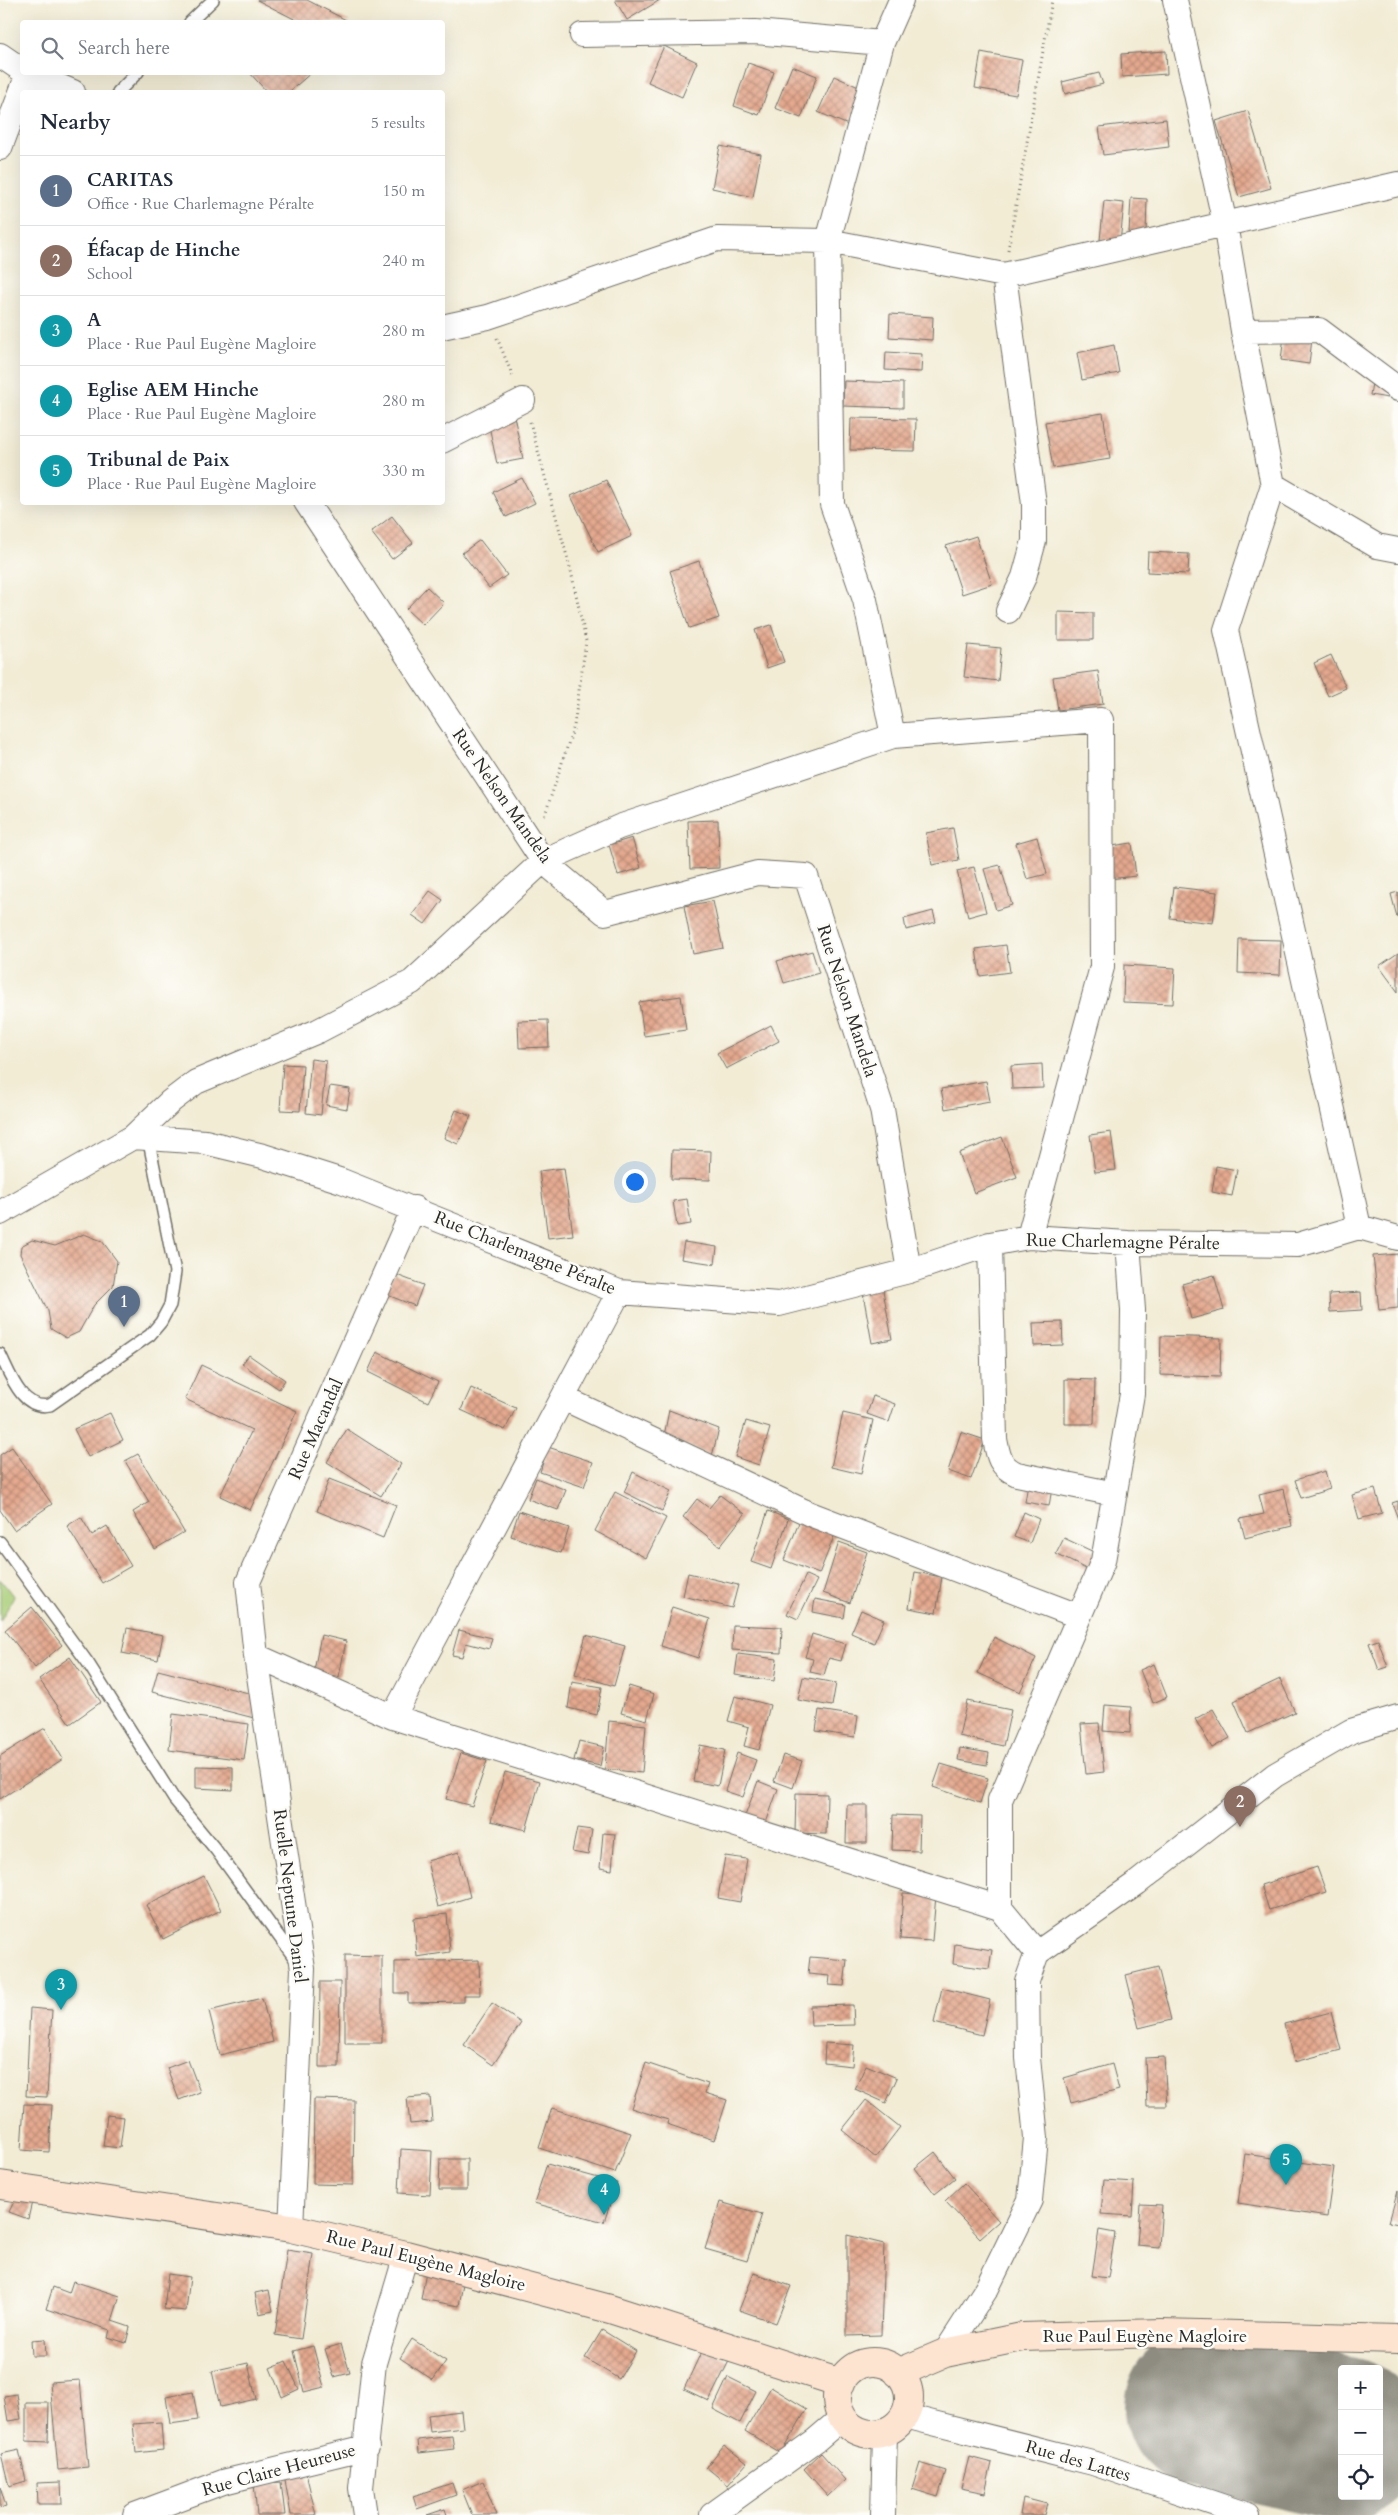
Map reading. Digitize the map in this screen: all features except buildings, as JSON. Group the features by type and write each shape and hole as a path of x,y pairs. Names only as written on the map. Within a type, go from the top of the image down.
{"main road":[{"name":"Rue Paul Eugène Magloire","path":"0,2185 291,2228 406,2255 610,2309 841,2384"},
{"name":"Rue Paul Eugène Magloire","path":"898,2373 945,2353 1022,2337 1151,2333 1398,2339"},
{"path":"874,2362 887,2365 898,2373 905,2382 909,2393 909,2404 895,2424 876,2434 857,2430 843,2417 838,2401 841,2384 849,2372 860,2365 874,2362"}],"street":[{"path":"893,736 865,600 832,504 828,241 882,43 901,0"},
{"path":"1175,0 1225,224 1243,331 1274,485 1226,630 1359,1227 1398,1238"},
{"path":"582,35 755,32 882,43"},
{"path":"0,55 20,68"},
{"path":"0,148 25,75"},
{"path":"33,75 68,90"},
{"path":"445,326 488,317 717,239 828,241 1004,275 1398,184"},
{"path":"1004,275 1034,504 1034,541 1024,577 1008,611"},
{"path":"1243,331 1319,330 1398,390"},
{"path":"445,439 523,400"},
{"path":"1274,485 1377,546 1398,550"},
{"name":"Rue Nelson Mandela","path":"312,505 539,854 606,913 757,872 806,876 882,1109 909,1271"},
{"path":"0,1213 140,1137 171,1101 196,1082 318,1032 412,982 539,854 893,736 1101,720 1102,967 1029,1237"},
{"name":"Rue Charlemagne Péralte","path":"140,1137 205,1142 263,1156 342,1181 414,1208 619,1292 779,1304 909,1271 990,1244 1029,1237 1128,1242 1298,1245 1359,1227"},
{"name":"Rue Macandal","path":"256,1656 248,1582 414,1208"},
{"path":"1000,1908 1000,1800 1103,1561 1132,1394 1133,1310 1128,1242"},
{"path":"990,1244 995,1439 998,1456 1003,1466 1017,1474 1115,1494"},
{"path":"393,1717 619,1292"},
{"path":"563,1398 810,1514 1078,1616"},
{"path":"256,1656 393,1717 1000,1908 1037,1953"},
{"name":"Ruelle Neptune Daniel","path":"256,1656 303,1970 291,2228"},
{"path":"945,2353 987,2288 1030,2200 1036,2138 1028,2058 1028,1981 1037,1953 1137,1883 1275,1775 1351,1731 1398,1717"},
{"path":"364,2515 361,2488 367,2447 374,2363 406,2255"},
{"path":"712,2515 816,2440 843,2417"},
{"path":"883,2515 895,2424"},
{"name":"Rue des Lattes","path":"895,2424 1093,2463 1248,2515"},
{"name":"Rue Claire Heureuse","path":"135,2515 223,2482 367,2447"}],"lane":[{"path":"192,20 213,0"},
{"path":"120,90 135,75"},
{"path":"0,1354 27,1401 42,1407 50,1405 150,1335 161,1322 170,1305 175,1272 140,1137"},
{"path":"0,1542 88,1663 174,1798 216,1850 303,1970"}],"path":[{"path":"1004,275 1052,0"},
{"path":"488,317 523,400 571,571 586,641 574,726 539,854"}],"green space":[{"path":"0,1579 14,1597 0,1621"}],"runway":[{"path":"1206,2408 1338,2438"}],"place":[{"name":"CARITAS","path":"124,1327"},
{"name":"Éfacap de Hinche","path":"1240,1827"},
{"name":"A","path":"61,2010"},
{"name":"Tribunal de Paix","path":"1286,2185"},
{"name":"Eglise AEM Hinche","path":"604,2215"}]}
